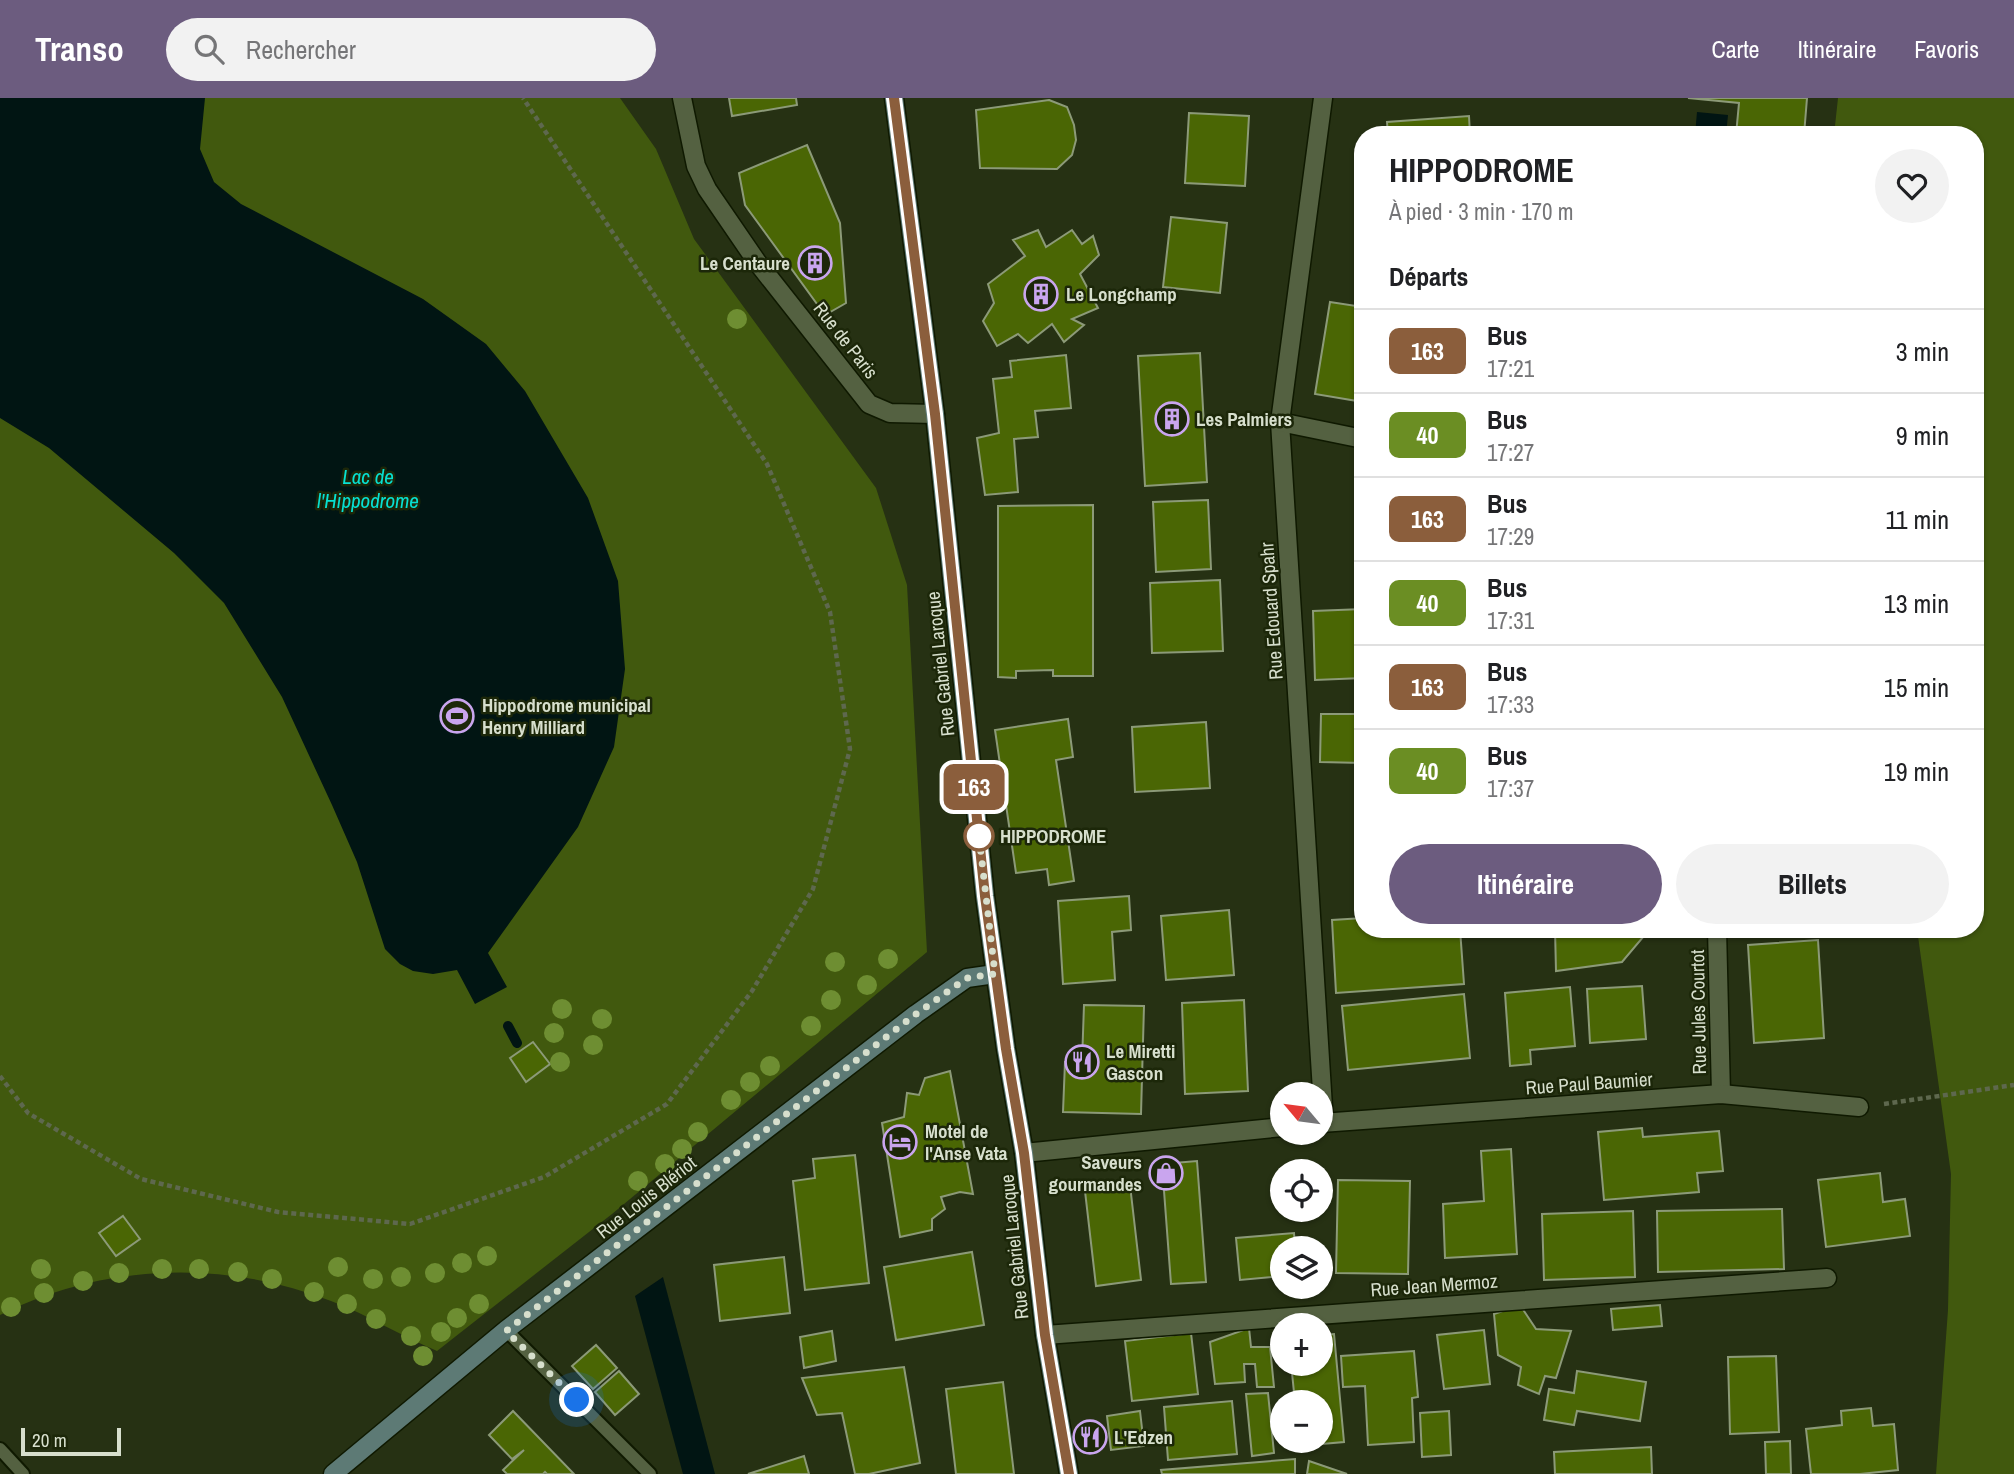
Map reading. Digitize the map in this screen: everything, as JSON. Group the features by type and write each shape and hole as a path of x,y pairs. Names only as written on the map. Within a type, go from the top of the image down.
{"street":[{"name":"Rue de Paris","path":"682,98 696,166 706,189 757,262 869,404 890,413 935,414"},
{"name":"Rue Gabriel Laroque","path":"894,98 935,414 985,896 1024,1153 1045,1335 1069,1474"},
{"name":"Rue Edouard Spahr","path":"1320,1082 1280,422 1324,99"},
{"path":"1280,422 1354,437"},
{"name":"Rue Jules Courtot","path":"1717,938 1721,1094"},
{"name":"Rue Louis Blériot","path":"333,1474 506,1331 916,1014 967,978 995,974"},
{"name":"Rue Paul Baumier","path":"1334,1122 1721,1094 1859,1107"},
{"path":"1024,1153 1270,1128"},
{"name":"Rue Jean Mermoz","path":"1045,1335 1827,1278"}],"lane":[{"path":"506,1331 650,1474"},
{"path":"0,1449 23,1474"}],"path":[{"path":"0,1076 28,1113 141,1180 278,1213 410,1224 544,1177 667,1104 752,991 813,889 850,749 830,612 767,464 523,98"},
{"path":"1859,1107 2014,1085"}],"green space":[{"name":"Hippodrome municipal Henry Milliard","path":"0,98 620,98 656,149 694,239 876,488 907,585 927,952 612,1214 437,1351 331,1301 290,1287 206,1273 122,1277 80,1285 0,1315"},
{"path":"1838,98 2014,98 2014,1474 1936,1474 1948,1310 1951,1174 1918,938 1984,938 1984,126 1835,126"}],"water":[{"name":"Lac de l'Hippodrome","path":"0,98 205,98 200,149 214,182 241,204 423,299 486,344 525,391 588,498 618,581 625,669 614,747 578,827 488,953 507,987 475,1004 457,970 433,974 413,971 400,964 385,949 357,862 282,697 224,603 174,553 49,448 0,418"},
{"path":"1697,112 1728,115 1727,126 1696,126"},
{"path":"663,1277 715,1474 683,1474 635,1296"}],"building":[{"path":"729,98 796,98 797,105 732,116"},
{"path":"1688,98 1807,98 1805,126 1737,126 1739,103"},
{"path":"1049,100 1067,107 1076,140 1072,155 1057,169 980,168 976,110"},
{"path":"1189,113 1249,116 1245,186 1185,183"},
{"path":"1469,116 1470,126 1387,126 1387,122"},
{"name":"Le Centaure","path":"807,145 840,223 846,303 825,315 745,205 739,173"},
{"path":"1171,217 1227,223 1220,293 1163,287"},
{"name":"Le Longchamp","path":"1038,230 1046,247 1072,230 1082,244 1093,236 1099,255 1080,274 1098,308 1072,319 1084,325 1064,342 1052,324 1028,343 1018,334 997,346 983,321 994,303 988,284 1025,256 1013,240"},
{"path":"1330,302 1354,306 1354,400 1315,394"},
{"name":"Les Palmiers","path":"1200,353 1207,482 1145,486 1138,356"},
{"path":"1066,355 1071,408 1035,411 1038,437 1014,439 1018,492 985,495 977,438 999,433 993,379 1012,377 1010,361"},
{"path":"1208,500 1211,569 1156,572 1153,502"},
{"path":"1093,505 1093,676 1053,676 1053,670 1016,671 1016,678 998,677 998,506"},
{"path":"1220,580 1223,651 1152,653 1150,583"},
{"path":"1354,609 1354,678 1315,680 1313,611"},
{"path":"1321,714 1354,714 1354,763 1320,762"},
{"path":"1068,719 1073,757 1056,760 1074,881 1049,885 1047,869 1016,873 995,730"},
{"path":"1206,722 1210,788 1135,792 1132,727"},
{"path":"1129,896 1131,930 1112,932 1115,980 1063,984 1058,901"},
{"path":"1229,910 1234,975 1166,980 1161,916"},
{"path":"1354,919 1354,938 1461,938 1464,984 1336,993 1332,920"},
{"path":"1555,938 1642,938 1622,962 1556,971"},
{"path":"1818,940 1824,1038 1754,1043 1748,945"},
{"path":"1642,986 1646,1039 1590,1043 1587,989"},
{"path":"1570,987 1575,1046 1530,1050 1531,1064 1510,1066 1505,993"},
{"path":"1464,994 1470,1058 1348,1070 1342,1006"},
{"path":"1244,1000 1248,1091 1185,1094 1182,1003"},
{"path":"1084,1005 1144,1006 1141,1114 1063,1112 1065,1062 1082,1062"},
{"path":"533,1042 550,1064 526,1082 510,1058"},
{"path":"950,1071 973,1194 960,1192 941,1197 945,1209 932,1219 932,1230 900,1237 882,1123 904,1117 907,1093 919,1095 925,1078"},
{"path":"1642,1128 1643,1137 1719,1131 1723,1171 1697,1173 1699,1192 1604,1200 1598,1132"},
{"path":"1511,1149 1517,1254 1445,1258 1443,1204 1484,1201 1481,1151"},
{"path":"855,1155 869,1283 805,1290 793,1181 815,1178 813,1159"},
{"path":"1197,1161 1206,1282 1171,1284 1162,1164"},
{"path":"1880,1173 1883,1202 1905,1199 1910,1236 1826,1247 1818,1180"},
{"path":"1338,1180 1410,1181 1408,1274 1336,1273"},
{"path":"1130,1185 1141,1280 1096,1286 1085,1191"},
{"path":"1782,1209 1784,1269 1658,1272 1657,1211"},
{"path":"1633,1211 1635,1277 1544,1280 1542,1214"},
{"path":"123,1216 140,1239 116,1256 99,1233"},
{"path":"1294,1233 1294,1236 1270,1236 1270,1277 1240,1280 1236,1238"},
{"path":"972,1252 984,1325 896,1340 884,1267"},
{"path":"784,1257 790,1313 720,1321 714,1265"},
{"path":"1520,1305 1536,1329 1571,1331 1556,1378 1545,1376 1539,1394 1518,1385 1521,1367 1498,1355 1494,1314"},
{"path":"1660,1305 1662,1326 1613,1330 1611,1309"},
{"path":"1249,1328 1251,1347 1270,1347 1270,1376 1273,1376 1274,1387 1257,1387 1255,1364 1244,1364 1245,1382 1215,1384 1210,1342"},
{"path":"1484,1330 1490,1384 1444,1389 1437,1335"},
{"path":"832,1331 836,1361 804,1368 800,1337"},
{"path":"1191,1333 1198,1394 1132,1401 1125,1341"},
{"path":"1333,1334 1344,1442 1333,1443 1333,1390 1294,1390 1292,1376 1333,1376"},
{"path":"596,1345 617,1368 593,1389 572,1366"},
{"path":"1414,1351 1418,1397 1412,1398 1414,1442 1368,1445 1365,1386 1343,1387 1341,1356"},
{"path":"1776,1356 1779,1432 1730,1434 1728,1357"},
{"path":"904,1367 920,1463 869,1474 855,1474 842,1413 817,1415 802,1378"},
{"path":"619,1371 639,1394 615,1415 595,1392"},
{"path":"1577,1371 1646,1382 1640,1421 1577,1411 1574,1425 1544,1420 1549,1389 1574,1393"},
{"path":"1003,1382 1014,1474 956,1474 946,1389"},
{"path":"1268,1393 1270,1453 1274,1453 1252,1456 1246,1394"},
{"path":"1232,1401 1237,1454 1168,1460 1164,1407"},
{"path":"1871,1408 1873,1426 1894,1424 1898,1470 1860,1474 1811,1474 1806,1429 1842,1425 1841,1411"},
{"path":"513,1411 574,1474 507,1474 503,1470 524,1450 512,1459 489,1435"},
{"path":"1140,1411 1144,1446 1111,1450 1107,1416"},
{"path":"1449,1411 1451,1455 1422,1457 1420,1413"},
{"path":"1790,1441 1791,1474 1766,1474 1765,1442"},
{"path":"1651,1447 1652,1474 1555,1474 1554,1452"},
{"path":"804,1456 809,1474 748,1474"},
{"path":"1295,1459 1295,1474 1162,1474 1161,1470"},
{"path":"1309,1461 1347,1474 1307,1474"}],"waterway":[{"path":"508,1026 517,1043"}],"bus line":[{"name":"163","path":"894,98 935,414 985,896 1006,1049 1024,1153 1045,1335 1069,1474"}],"place":[{"name":"Le Centaure","path":"815,263"},
{"name":"Le Longchamp","path":"1041,294"},
{"name":"Les Palmiers","path":"1172,419"},
{"name":"Hippodrome municipal Henry Milliard","path":"457,716"},
{"name":"HIPPODROME","path":"979,836"},
{"name":"Le Miretti Gascon","path":"1082,1062"},
{"name":"Motel de l'Anse Vata","path":"900,1142"},
{"name":"Saveurs gourmandes","path":"1166,1173"},
{"name":"L'Edzen","path":"1090,1437"}],"route":[{"path":"577,1400 506,1331 916,1014 967,978 995,974 979,836"}]}
